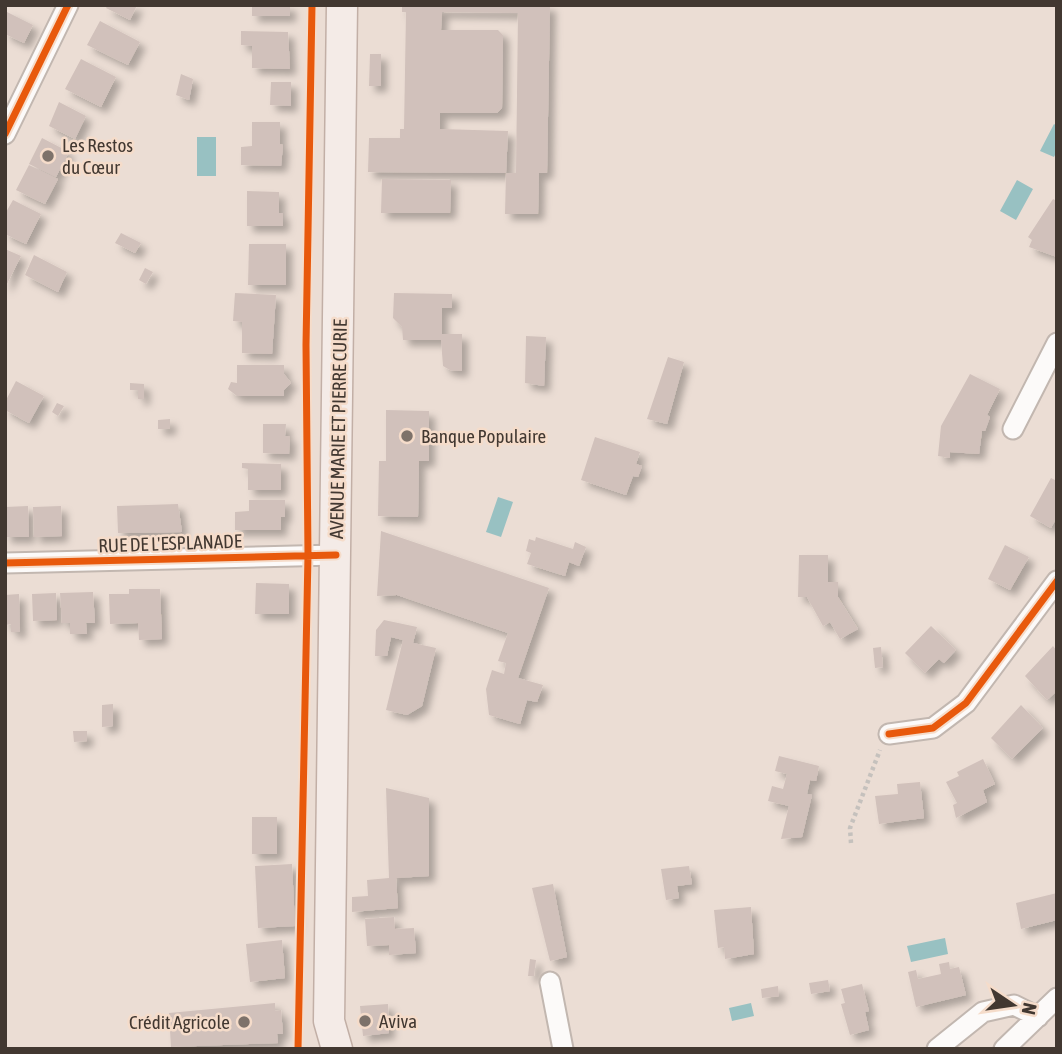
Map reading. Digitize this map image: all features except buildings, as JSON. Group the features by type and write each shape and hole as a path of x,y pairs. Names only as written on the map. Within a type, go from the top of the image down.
{"main road":[{"name":"AVENUE MARIE ET PIERRE CURIE","path":"318,1049 333,1035 342,5"}],"street":[{"path":"5,134 68,5"},
{"path":"1013,429 1057,343"},
{"name":"RUE DE L'ESPLANADE","path":"5,563 336,555"},
{"path":"889,734 933,728 966,703 1057,581"},
{"path":"550,982 563,1049"},
{"path":"1004,1049 1057,998"},
{"path":"937,1049 984,1012 1014,1005 1038,1017"}],"path":[{"path":"850,843 850,828 874,761 889,734"}],"water":[{"path":"1054,124 1057,126 1057,151 1054,157 1040,151"},
{"path":"197,137 216,137 216,176 197,176"},
{"path":"1017,180 1033,189 1016,220 1000,211"},
{"path":"498,497 513,502 501,537 486,532"},
{"path":"945,938 948,954 911,962 907,946"},
{"path":"751,1003 754,1016 732,1021 729,1008"}],"cycle path":[{"path":"5,134 68,5"},
{"path":"298,1049 308,555 306,345 312,5"},
{"path":"5,563 336,555"},
{"path":"889,734 933,728 966,703 1057,581"}],"place":[{"name":"Les Restos du Cœur","path":"48,156"},
{"name":"Banque Populaire","path":"407,436"},
{"name":"Aviva","path":"365,1021"},
{"name":"Crédit Agricole","path":"244,1022"}]}
